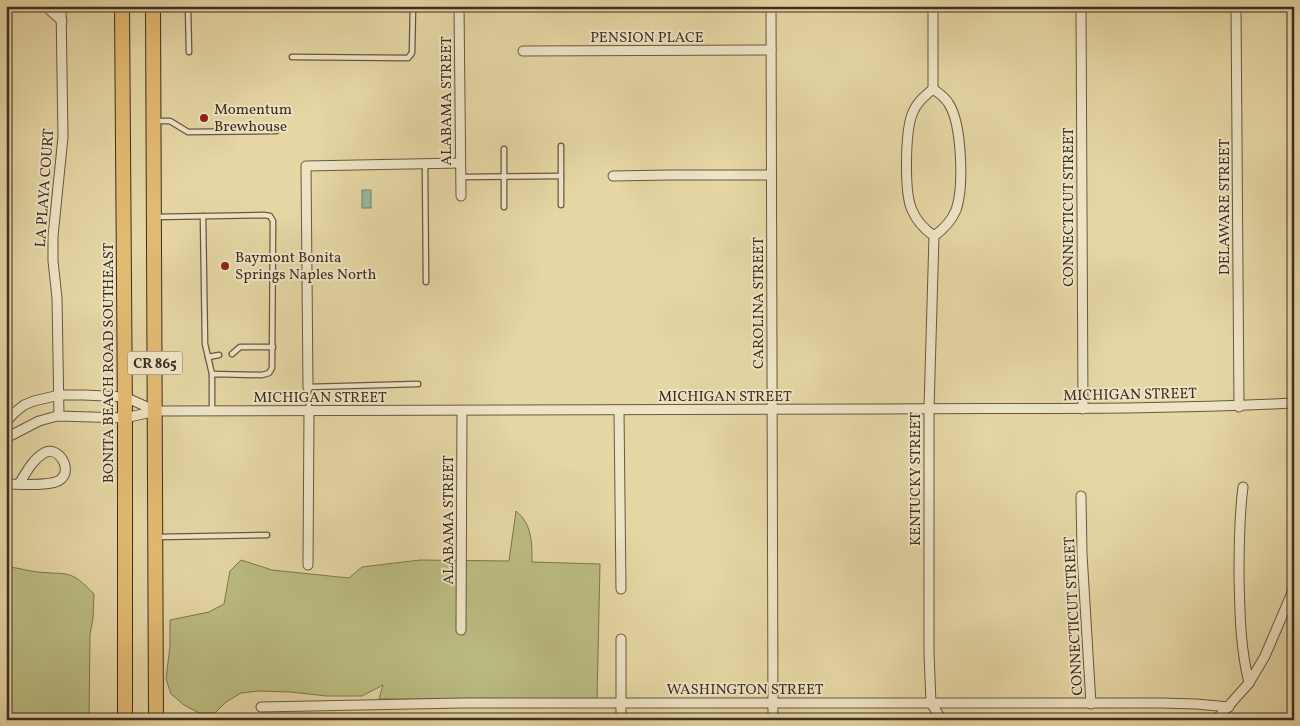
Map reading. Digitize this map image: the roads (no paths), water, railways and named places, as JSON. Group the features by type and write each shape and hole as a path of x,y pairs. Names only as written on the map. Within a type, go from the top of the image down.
{"main road":[{"name":"BONITA BEACH ROAD SOUTHEAST","path":"122,6 125,720"},
{"name":"CR 865","path":"152,6 156,411 156,720"}],"street":[{"path":"45,6 62,21"},
{"name":"LA PLAYA COURT","path":"59,416 57,298 53,253 54,216 63,137 62,6"},
{"name":"ALABAMA STREET","path":"459,6 460,196"},
{"name":"CAROLINA STREET","path":"771,6 773,720"},
{"path":"932,6 933,89 918,103 912,112 907,160 908,198 911,210 924,229 934,236 944,229 956,210 960,188 959,140 955,116 942,95 933,89"},
{"name":"CONNECTICUT STREET","path":"1081,6 1084,408"},
{"name":"DELAWARE STREET","path":"1236,6 1239,407"},
{"name":"PENSION PLACE","path":"524,51 771,50"},
{"path":"308,386 306,166 460,163"},
{"path":"613,176 668,174 771,175"},
{"name":"KENTUCKY STREET","path":"931,703 929,653 929,409 934,236"},
{"path":"6,422 24,405 59,395 125,397 156,411"},
{"name":"MICHIGAN STREET","path":"156,411 619,411 1239,407 1294,404"},
{"path":"6,438 39,421 59,416 125,418 156,411"},
{"path":"308,565 309,411"},
{"name":"ALABAMA STREET","path":"461,630 462,411"},
{"path":"619,411 621,589"},
{"path":"6,484 19,484 53,483 61,480 65,465 63,459 53,452 42,454 28,469 19,484"},
{"path":"1243,487 1239,539 1240,602 1242,647 1249,684"},
{"name":"CONNECTICUT STREET","path":"1081,496 1082,554 1091,704"},
{"path":"1216,720 1249,684 1265,656 1294,588"},
{"path":"621,639 621,720"},
{"path":"931,703 942,720"},
{"name":"WASHINGTON STREET","path":"261,707 393,704 931,703 1196,704 1229,707"}],"lane":[{"path":"188,6 189,52"},
{"path":"220,6 297,6"},
{"path":"292,57 408,58 412,52 413,6"},
{"path":"153,121 170,121 188,132 276,131"},
{"path":"561,146 561,205"},
{"path":"504,149 504,207"},
{"path":"425,163 426,282"},
{"path":"460,177 561,176"},
{"path":"154,217 264,215 270,216 273,221 272,368 269,373 262,375 212,374"},
{"path":"203,216 205,344 212,374 212,411"},
{"path":"232,354 240,347 272,347"},
{"path":"208,357 219,355"},
{"path":"309,411 308,386 418,384"},
{"path":"156,537 267,535"}],"place":[{"name":"Momentum Brewhouse","path":"204,118"},
{"name":"Baymont Bonita Springs Naples North","path":"225,266"}]}
